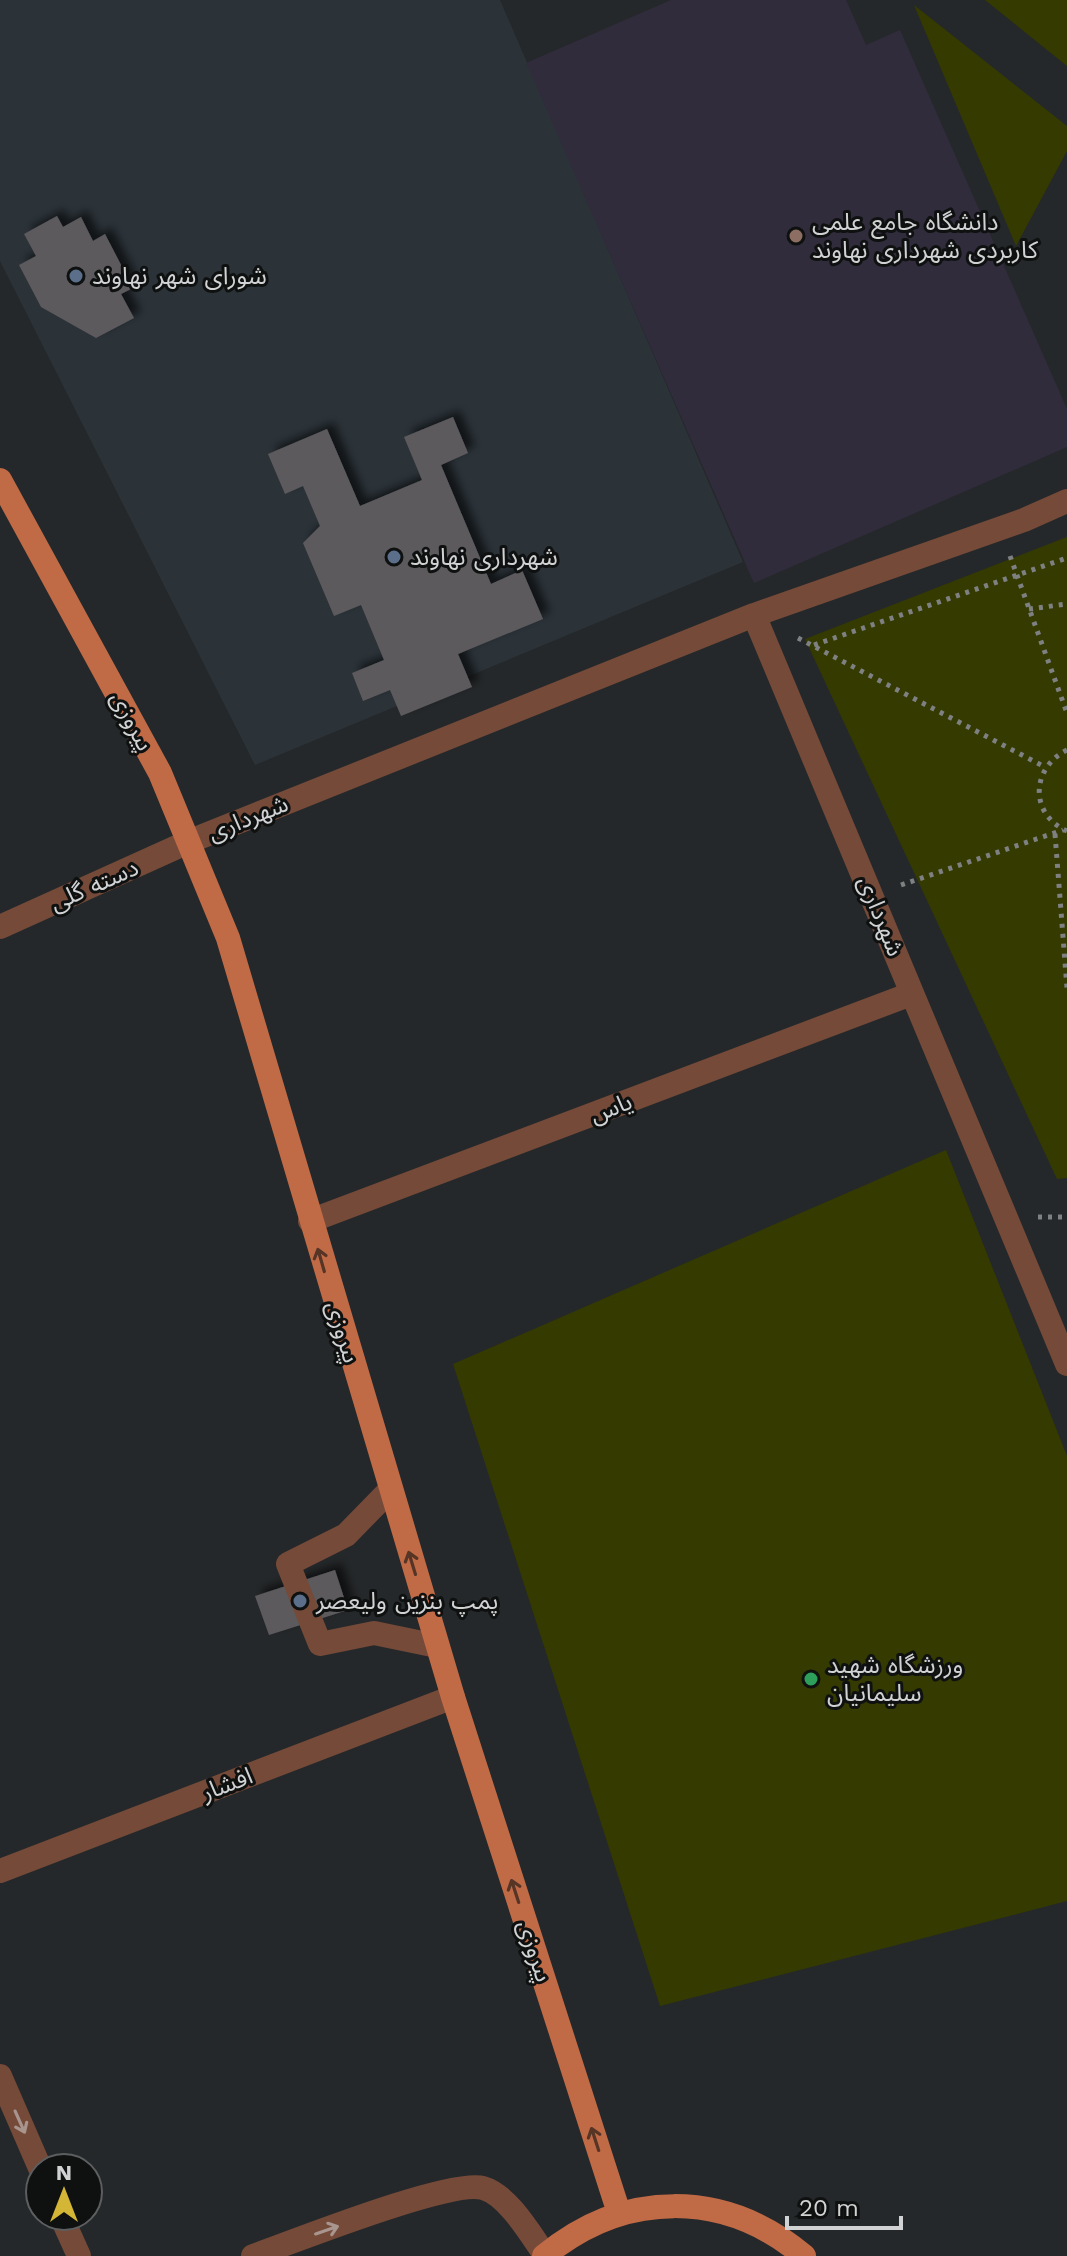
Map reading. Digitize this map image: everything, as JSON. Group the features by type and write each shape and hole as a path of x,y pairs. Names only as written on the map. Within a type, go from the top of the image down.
{"main road":[{"name":"پیروزی","path":"0,480 160,773 228,938 437,1646 619,2213"},
{"path":"544,2255 580,2229 619,2213 673,2205 727,2212 777,2234 804,2256"}],"street":[{"name":"شهرداری","path":"188,842 754,615 1000,529 1067,501"},
{"name":"شهرداری","path":"754,615 1067,1364"},
{"name":"دسته گلی","path":"0,927 188,842"},
{"name":"یاس","path":"310,1221 911,994"},
{"path":"390,1490 346,1535 288,1564 320,1644 374,1633 437,1646"},
{"name":"افشار","path":"0,1871 453,1697"},
{"path":"0,2076 33,2152"},
{"path":"253,2256 439,2191 483,2188 514,2210 544,2255"},
{"path":"68,2232 79,2256"}],"path":[{"path":"1000,529 1067,713"},
{"path":"813,646 1067,558"},
{"path":"1029,609 1067,604"},
{"path":"754,615 1045,767"},
{"path":"1065,830 1051,821 1038,795 1045,767 1067,750"},
{"path":"873,894 1065,830"},
{"path":"1055,834 1067,988"}],"shaded area":[{"path":"0,0 500,0 743,562 255,765 0,261"},
{"name":"دانشگاه جامع علمی کاربردی شهرداری نهاوند","path":"671,0 846,0 866,45 900,30 1067,409 1067,447 754,583 526,63"}],"green space":[{"path":"985,0 1067,0 1067,66"},
{"path":"914,5 1067,126 1067,151 1016,246"},
{"path":"1067,537 1067,1178 1057,1179 805,639"},
{"name":"ورزشگاه شهید سلیمانیان","path":"946,1150 1067,1456 1067,1901 660,2006 453,1364"}],"building":[{"name":"شورای شهر نهاوند","path":"57,216 63,227 81,217 93,241 105,234 133,288 121,294 134,318 96,338 41,307 19,265 36,256 24,234"},
{"name":"شهرداری نهاوند","path":"453,417 468,453 441,465 491,584 522,570 543,619 458,654 472,687 401,716 390,690 363,701 352,673 384,660 361,605 334,616 303,543 320,526 303,486 285,494 268,454 327,429 360,506 422,480 404,437"},
{"path":"335,1570 348,1610 269,1635 255,1596"}],"place":[{"name":"دانشگاه جامع علمی کاربردی شهرداری نهاوند","path":"796,236"},
{"name":"شورای شهر نهاوند","path":"76,276"},
{"name":"شهرداری نهاوند","path":"394,557"},
{"name":"پمپ بنزین ولیعصر","path":"300,1601"},
{"name":"ورزشگاه شهید سلیمانیان","path":"811,1679"}]}
